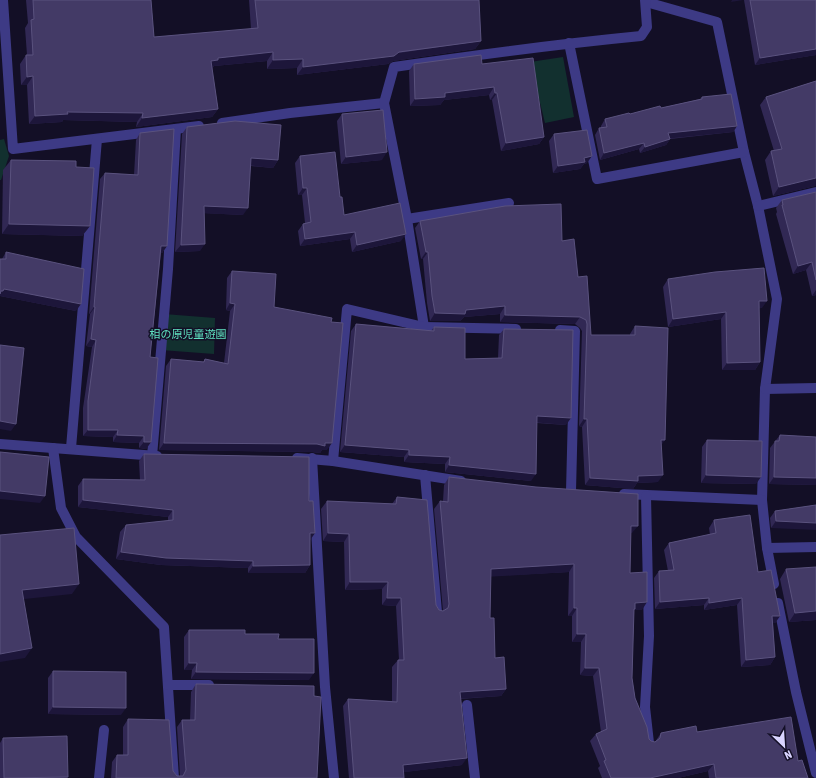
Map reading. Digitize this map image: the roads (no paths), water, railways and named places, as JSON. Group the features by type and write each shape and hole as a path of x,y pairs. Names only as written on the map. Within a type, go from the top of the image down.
{"street":[{"path":"3,0 2,11 13,149 290,113 384,103"},
{"path":"424,327 407,219 384,103 394,67 494,52 641,36 647,27 646,1 717,22 777,299 765,389 762,500 767,548 796,692 816,773"},
{"path":"569,43 597,179 744,152"},
{"path":"152,456 168,269 176,129"},
{"path":"71,448 98,139"},
{"path":"758,206 816,192"},
{"path":"407,219 509,203"},
{"path":"333,461 347,309 424,327 527,330"},
{"path":"551,330 575,331 571,491"},
{"path":"765,389 816,388"},
{"path":"0,444 168,456"},
{"path":"53,448 61,508 76,537 164,627 174,778"},
{"path":"288,458 312,458 471,482"},
{"path":"312,458 321,687 334,778"},
{"path":"425,475 437,612"},
{"path":"616,494 762,500"},
{"path":"646,496 649,636 645,707 649,743"},
{"path":"767,548 816,547"},
{"path":"168,684 215,685"},
{"path":"467,705 475,778"},
{"path":"99,778 104,730"}],"park label":[{"name":"相の原児童遊園","path":"188,334"}]}
